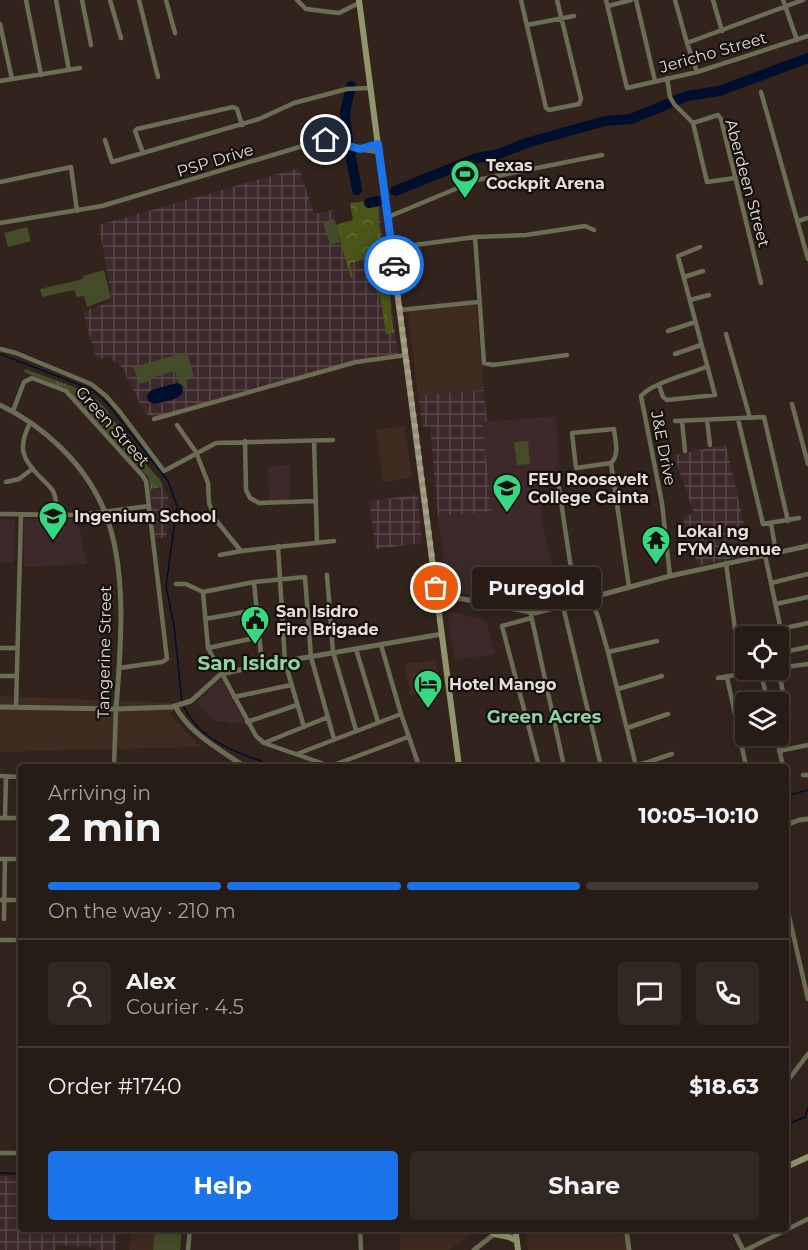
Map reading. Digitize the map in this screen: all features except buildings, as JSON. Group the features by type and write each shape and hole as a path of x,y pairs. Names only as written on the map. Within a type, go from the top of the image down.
{"main road":[{"path":"359,1 459,764"},
{"path":"789,1166 808,1157"},
{"path":"516,1232 518,1250"},
{"path":"494,1234 517,1241"}],"street":[{"path":"26,0 41,75"},
{"path":"56,0 69,70"},
{"path":"82,0 91,45"},
{"path":"110,0 121,38"},
{"path":"139,0 159,77"},
{"path":"166,0 175,33"},
{"path":"297,0 306,9 339,13 359,1"},
{"path":"521,0 546,108 549,110 581,103 557,0"},
{"path":"607,3 630,0"},
{"path":"636,0 655,81"},
{"path":"675,0 697,72"},
{"path":"713,0 722,31"},
{"path":"783,0 797,40"},
{"path":"687,43 803,0"},
{"name":"Jericho Street","path":"607,3 626,86 629,88 697,72 808,36"},
{"path":"527,25 574,15"},
{"path":"0,24 12,79"},
{"path":"0,81 80,68"},
{"path":"667,78 670,97 674,104 693,123 707,182 735,178"},
{"path":"105,140 112,162 242,124 279,111 294,103 347,89 370,88"},
{"path":"761,92 808,259"},
{"path":"142,153 135,131 137,129 233,107 237,109 242,124"},
{"name":"Aberdeen Street","path":"693,123 718,115 720,117 761,283"},
{"name":"PSP Drive","path":"0,223 102,206 326,140 379,152"},
{"path":"360,149 378,144"},
{"path":"388,217 477,180 602,155"},
{"path":"0,182 71,167 77,211"},
{"path":"798,221 808,218"},
{"path":"392,248 475,237 526,235 585,226 594,230"},
{"path":"475,237 484,363 493,365 567,355"},
{"path":"659,385 663,397 667,400 715,394 678,256 700,247"},
{"path":"684,277 703,271"},
{"path":"690,300 709,295"},
{"path":"400,310 478,302"},
{"path":"668,331 695,322"},
{"path":"726,334 750,418"},
{"path":"675,354 701,345"},
{"path":"0,349 16,353 91,384 120,412 164,471 216,443 333,440"},
{"path":"154,419 356,362 406,355"},
{"name":"J&E Drive","path":"670,576 662,503 641,396 659,385 706,367"},
{"name":"Green Street","path":"13,411 24,382 28,379 32,378 66,391 146,481 166,659 162,662 119,668"},
{"path":"792,404 808,464"},
{"name":"Tangerine Street","path":"0,405 13,411 53,440 87,479 104,510 115,550 120,584 114,764"},
{"path":"675,421 764,417 788,521"},
{"path":"738,419 763,524 799,518"},
{"path":"707,420 710,445"},
{"path":"682,421 685,451"},
{"path":"30,423 23,436 23,455 32,469 52,490 56,500 57,514"},
{"path":"177,425 196,452 208,483 209,503 215,519 241,551"},
{"path":"614,429 616,453 615,461 611,464 576,468 572,433 614,429"},
{"path":"245,441 246,490 250,498 259,503 315,501"},
{"path":"314,441 316,542"},
{"path":"611,464 629,587"},
{"path":"6,482 19,479 32,469"},
{"path":"559,488 576,602"},
{"path":"0,514 79,515 149,506"},
{"path":"16,707 21,514"},
{"path":"771,523 776,553"},
{"path":"220,555 278,546 334,541"},
{"path":"278,546 285,662 304,727"},
{"path":"538,764 502,626 590,597 670,576 808,546"},
{"path":"765,555 780,626"},
{"path":"726,563 735,629"},
{"path":"771,583 808,574"},
{"path":"327,575 333,652 356,730"},
{"path":"176,584 186,584 203,592 280,578 305,577 312,657 334,739"},
{"path":"254,582 262,665"},
{"path":"203,592 208,648 256,736 264,743 325,764"},
{"path":"437,594 530,615"},
{"path":"590,597 618,688 636,764"},
{"path":"776,604 808,597"},
{"path":"563,606 601,764"},
{"path":"205,618 256,610"},
{"path":"530,615 564,764"},
{"path":"789,627 808,623"},
{"path":"0,707 116,709 181,705 198,695 221,674 442,634"},
{"path":"208,648 259,637"},
{"path":"608,652 657,641"},
{"path":"381,645 418,764"},
{"path":"789,651 808,646"},
{"path":"0,648 16,648"},
{"path":"356,649 378,722"},
{"path":"789,667 808,664"},
{"path":"718,678 735,674"},
{"path":"0,676 16,676"},
{"path":"618,688 662,676"},
{"path":"727,676 735,714"},
{"path":"234,697 291,685"},
{"path":"181,705 183,721 241,764"},
{"path":"247,722 297,705"},
{"path":"296,754 401,714"},
{"path":"627,728 668,714"},
{"path":"264,743 328,717"},
{"path":"336,764 408,737"},
{"path":"779,751 808,745"},
{"path":"742,746 746,764"},
{"path":"778,746 782,764"},
{"path":"642,764 672,754"},
{"path":"0,776 18,777"},
{"path":"3,818 6,777"},
{"path":"789,824 808,819"},
{"path":"4,919 2,859 18,860"},
{"path":"2,900 18,900"},
{"path":"789,916 808,999"},
{"path":"0,940 18,940"},
{"path":"789,1079 808,1054"},
{"path":"0,1153 18,1153"},
{"path":"789,1228 808,1219"},
{"path":"188,1250 190,1232"},
{"path":"360,1232 361,1250"},
{"path":"474,1250 496,1232"},
{"path":"627,1232 629,1250"},
{"path":"734,1232 744,1250 781,1232"}],"shaded area":[{"path":"299,168 314,214 334,210 336,225 353,220 350,203 378,200 398,354 368,357 164,414 148,415 144,412 122,367 108,357 97,360 83,312 112,301 99,225"},
{"path":"476,305 484,390 418,395 408,312"},
{"path":"484,390 487,422 482,423 493,512 438,516 430,426 423,427 418,395"},
{"name":"FEU Roosevelt College Cainta","path":"556,416 560,472 538,474 542,521 561,602 530,608 447,590 438,516 492,512 482,422"},
{"path":"405,426 412,478 383,482 376,430"},
{"path":"726,445 744,525 727,529 732,558 698,566 682,517 694,513 674,455"},
{"path":"289,465 290,500 269,501 268,466"},
{"path":"163,487 168,497 169,509 166,538 155,538 150,489"},
{"path":"418,495 422,543 376,549 369,501"},
{"path":"0,518 15,519 14,563 0,562"},
{"name":"Ingenium School","path":"24,519 77,519 87,564 24,567"},
{"path":"744,525 750,554 732,559 727,528"},
{"path":"447,611 486,620 495,654 455,660"},
{"path":"436,660 441,690 410,695 405,664"},
{"path":"222,680 244,721 232,724 224,721 217,722 199,706 197,702 203,695 205,696 215,684"},
{"path":"0,696 178,703 178,706 169,714 201,747 0,752"},
{"path":"0,1176 18,1177 18,1232 117,1232 116,1250 56,1245 55,1250 0,1250"},
{"path":"131,1232 155,1232 153,1250 129,1250"},
{"path":"399,1232 476,1232 449,1250 400,1250"},
{"path":"526,1232 623,1232 626,1250 528,1250"}],"green space":[{"path":"376,200 394,333 386,334 374,257 350,263 353,278 351,279 336,225 353,220 350,203"},
{"path":"334,219 340,242 330,245 323,222"},
{"path":"27,227 31,241 8,247 4,233"},
{"path":"104,270 111,298 87,307 84,296 77,297 74,290 42,297 40,289 83,279 83,276"},
{"path":"187,352 194,378 185,380 186,388 179,383 175,371 150,378 149,381 140,384 133,367"},
{"path":"25,369 90,393 106,409 135,452 161,481 163,487 150,489 149,478 68,390 24,372"},
{"path":"528,441 530,464 517,465 514,442"},
{"path":"155,1232 182,1232 180,1250 153,1250"}],"water":[{"path":"177,383 182,385 183,390 179,397 154,404 148,401 147,396 151,390"}],"waterway":[{"path":"395,191 477,158 499,154 526,143 605,121 631,119 687,96 719,91 808,58"},
{"path":"348,142 345,112 351,86"},
{"path":"350,153 357,190"},
{"path":"369,203 378,201"},
{"path":"0,354 93,390 108,404 168,481 177,506 166,586 174,626 182,702"},
{"path":"184,707 191,719 211,738 249,757 269,764"},
{"path":"789,795 808,790"},
{"path":"789,1124 805,1117 808,1108"},
{"path":"0,1173 18,1174"}],"way so far":[{"path":"394,265 436,588"}],"place":[{"name":"Texas Cockpit Arena","path":"465,200"},
{"name":"FEU Roosevelt College Cainta","path":"507,514"},
{"name":"Ingenium School","path":"53,542"},
{"name":"Lokal ng FYM Avenue","path":"656,566"},
{"name":"Puregold","path":"436,588"},
{"name":"San Isidro Fire Brigade","path":"255,646"},
{"name":"Hotel Mango","path":"428,710"}],"district":[{"name":"San Isidro","path":"249,663"},
{"name":"Green Acres","path":"544,717"}],"route":[{"path":"326,140 360,149 378,144 394,265"}]}
